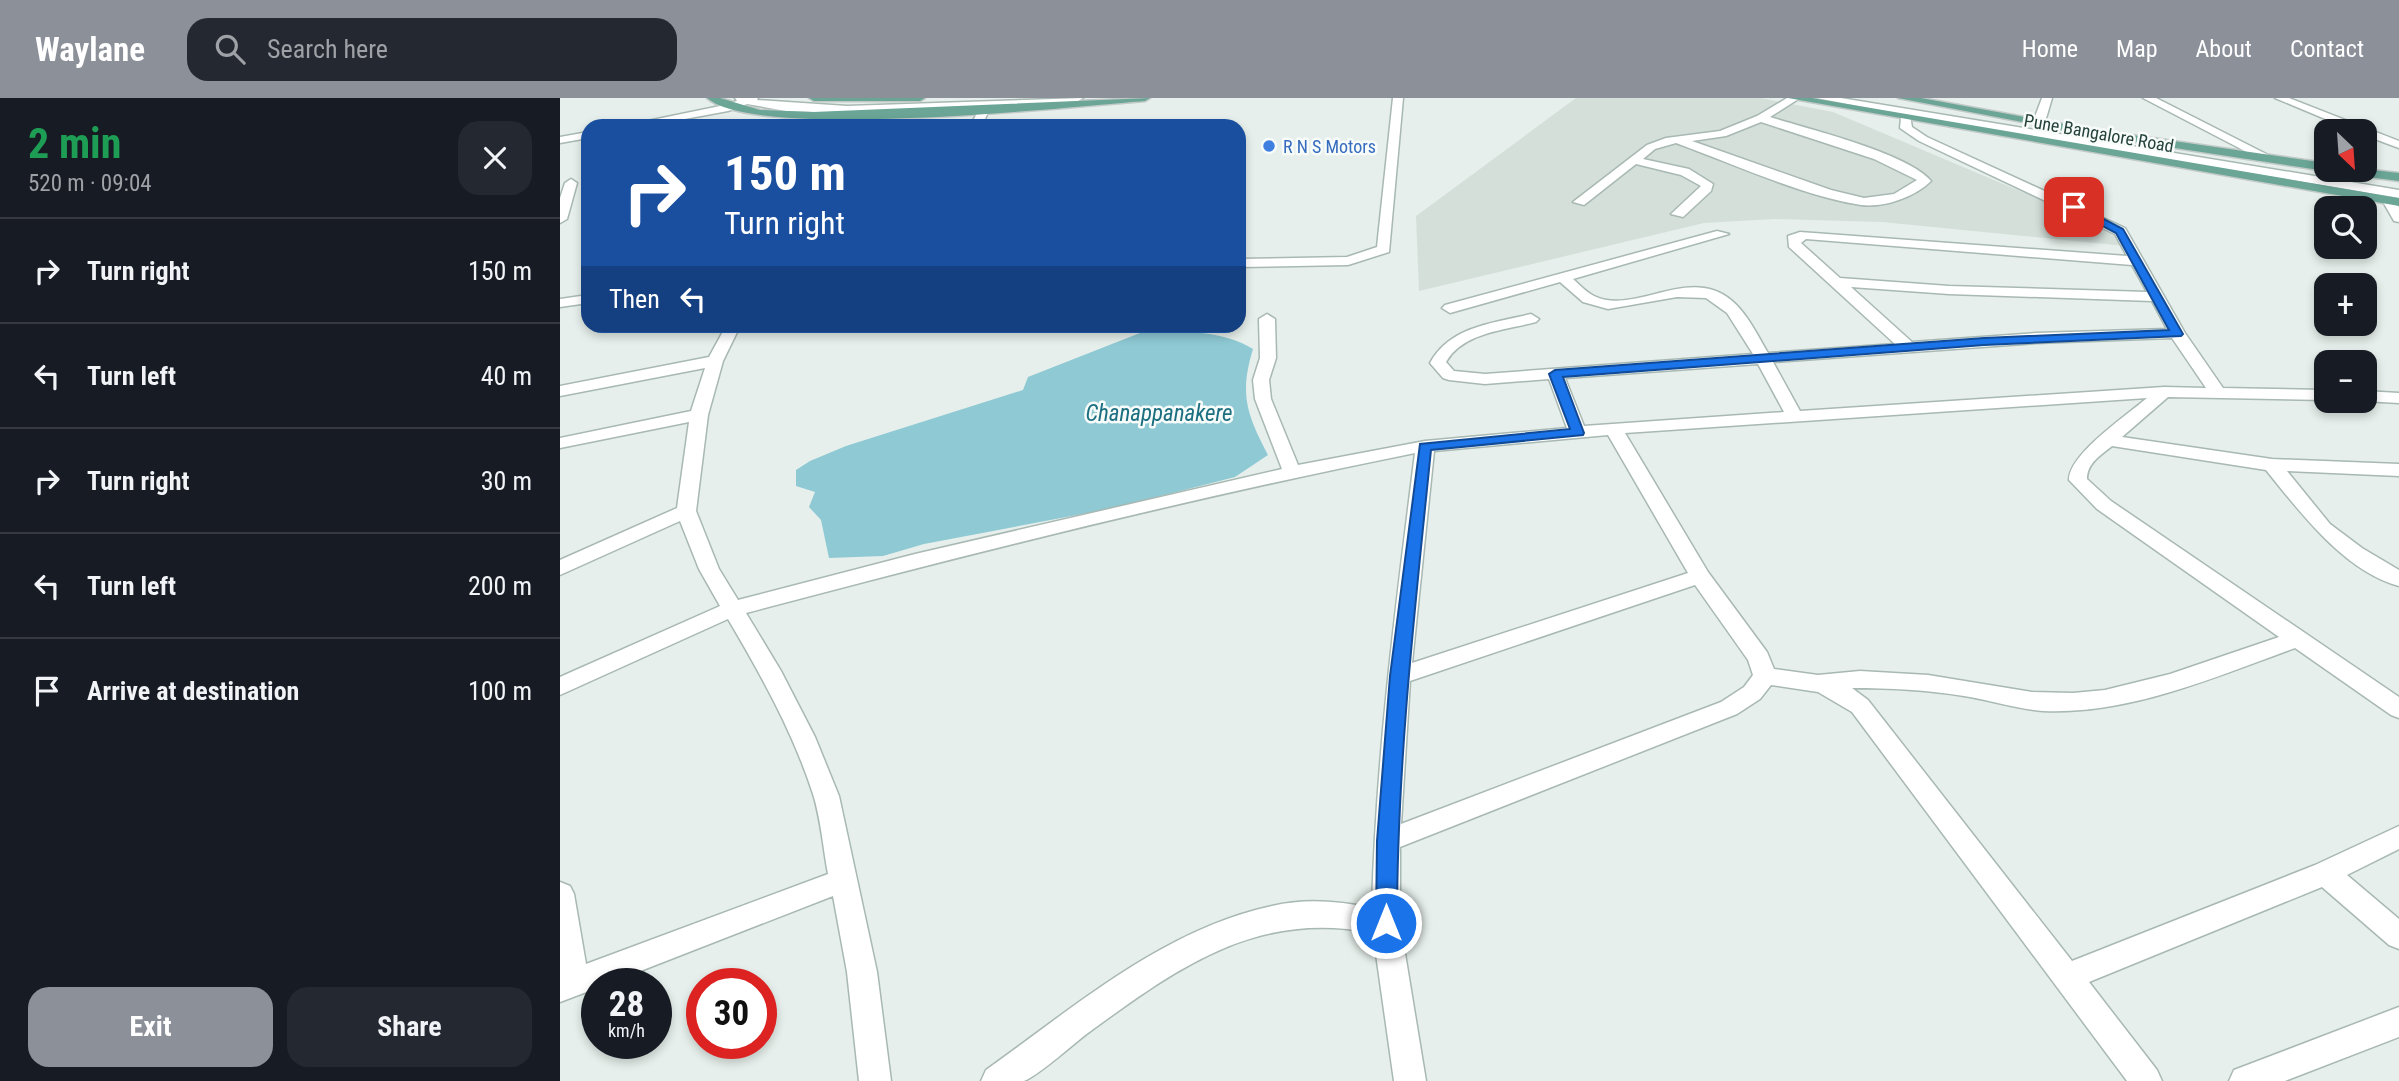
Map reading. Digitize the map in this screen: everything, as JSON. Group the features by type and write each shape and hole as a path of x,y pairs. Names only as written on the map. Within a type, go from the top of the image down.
{"main road":[{"path":"712,98 728,108 984,110 1145,98"},
{"path":"814,98 826,107 920,98"},
{"name":"Pune Bangalore Road","path":"1794,98 2395,199"},
{"name":"Pune Bangalore Road","path":"1903,98 2314,165"},
{"path":"2377,174 2399,177"}],"street":[{"path":"768,98 826,107 998,98"},
{"path":"668,119 728,108 747,99 770,106 897,109 1078,98"},
{"path":"1246,262 1348,261 1384,249 1398,98"},
{"path":"1579,202 1651,147 1678,140 1708,138 1761,118 1794,98"},
{"path":"1822,98 2395,199 2399,218"},
{"path":"1851,98 2399,185"},
{"path":"2039,122 2047,98"},
{"path":"2148,98 2270,159"},
{"path":"2280,98 2399,145"},
{"path":"808,119 826,107"},
{"path":"980,119 984,110"},
{"path":"1678,140 1855,201 1881,201 1926,181 1919,172 1761,118"},
{"path":"1906,118 1906,128 1923,139 2120,231 2177,334 2217,392"},
{"path":"560,141 581,136"},
{"path":"1634,160 1685,172 1707,184 1707,188 1678,214"},
{"path":"560,219 566,184"},
{"path":"1450,308 1722,234"},
{"path":"1907,346 1794,244 1793,239 1805,235 1830,236 2137,261"},
{"path":"1563,277 1590,300 1599,302 1628,303 1692,292 1719,299 1732,311 1795,417"},
{"path":"1837,282 1949,290 2157,297"},
{"path":"560,303 581,300"},
{"path":"1268,319 1268,358 1261,380 1263,399 1292,471"},
{"path":"1531,319 1483,331 1455,343 1441,353 1438,363 1442,371 1464,378 1555,374 1907,346 2103,334 2177,334"},
{"path":"729,333 715,361 699,415 686,512 709,569 770,671 803,737 825,796 862,972 875,1081"},
{"path":"560,391 715,361"},
{"path":"1555,374 1578,433"},
{"path":"2164,393 2112,441 2084,461 2078,472 2078,480 2088,492 2399,709"},
{"path":"560,687 732,609 929,558 1292,471 1425,446 1613,429 2164,393 2314,395"},
{"path":"2377,397 2399,398"},
{"path":"560,443 699,415"},
{"path":"1613,429 1700,576 1759,658 1765,676"},
{"path":"2112,441 2272,465 2399,470"},
{"path":"1409,1081 1386,923 1387,841 1399,676 1425,446"},
{"path":"2272,465 2323,528 2355,553 2399,579"},
{"path":"560,568 686,512"},
{"path":"1399,676 1700,576"},
{"path":"1765,676 1817,681 1860,679 1912,682 1965,688 2042,702 2077,701 2135,691 2205,671 2299,638"},
{"path":"1387,841 1729,708 1752,693 1765,676"},
{"path":"1817,681 1840,689 1860,706 2146,1081"},
{"path":"2067,977 2325,873 2399,837"},
{"path":"2325,873 2399,936"},
{"path":"560,894 568,985 843,880"},
{"path":"996,1081 1151,973 1206,942 1261,922 1310,913 1386,923"},
{"path":"2245,1081 2399,1022"}],"shaded area":[{"path":"1576,98 1760,98 1833,112 2133,239 2126,246 1882,222 1774,219 1704,223 1419,291 1416,216"}],"water":[{"name":"Chanappanakere","path":"1140,333 1196,333 1228,338 1253,349 1246,379 1247,404 1268,455 1235,477 1114,508 924,544 883,556 829,558 821,520 809,507 815,492 796,486 796,470 846,446 1023,390 1028,377"}],"place":[{"name":"R N S Motors","path":"1269,146"}],"route":[{"path":"1386,923 1387,841 1399,676 1425,446 1578,433 1555,374 1984,341 2103,334 2177,334 2120,231 2074,207"}]}
